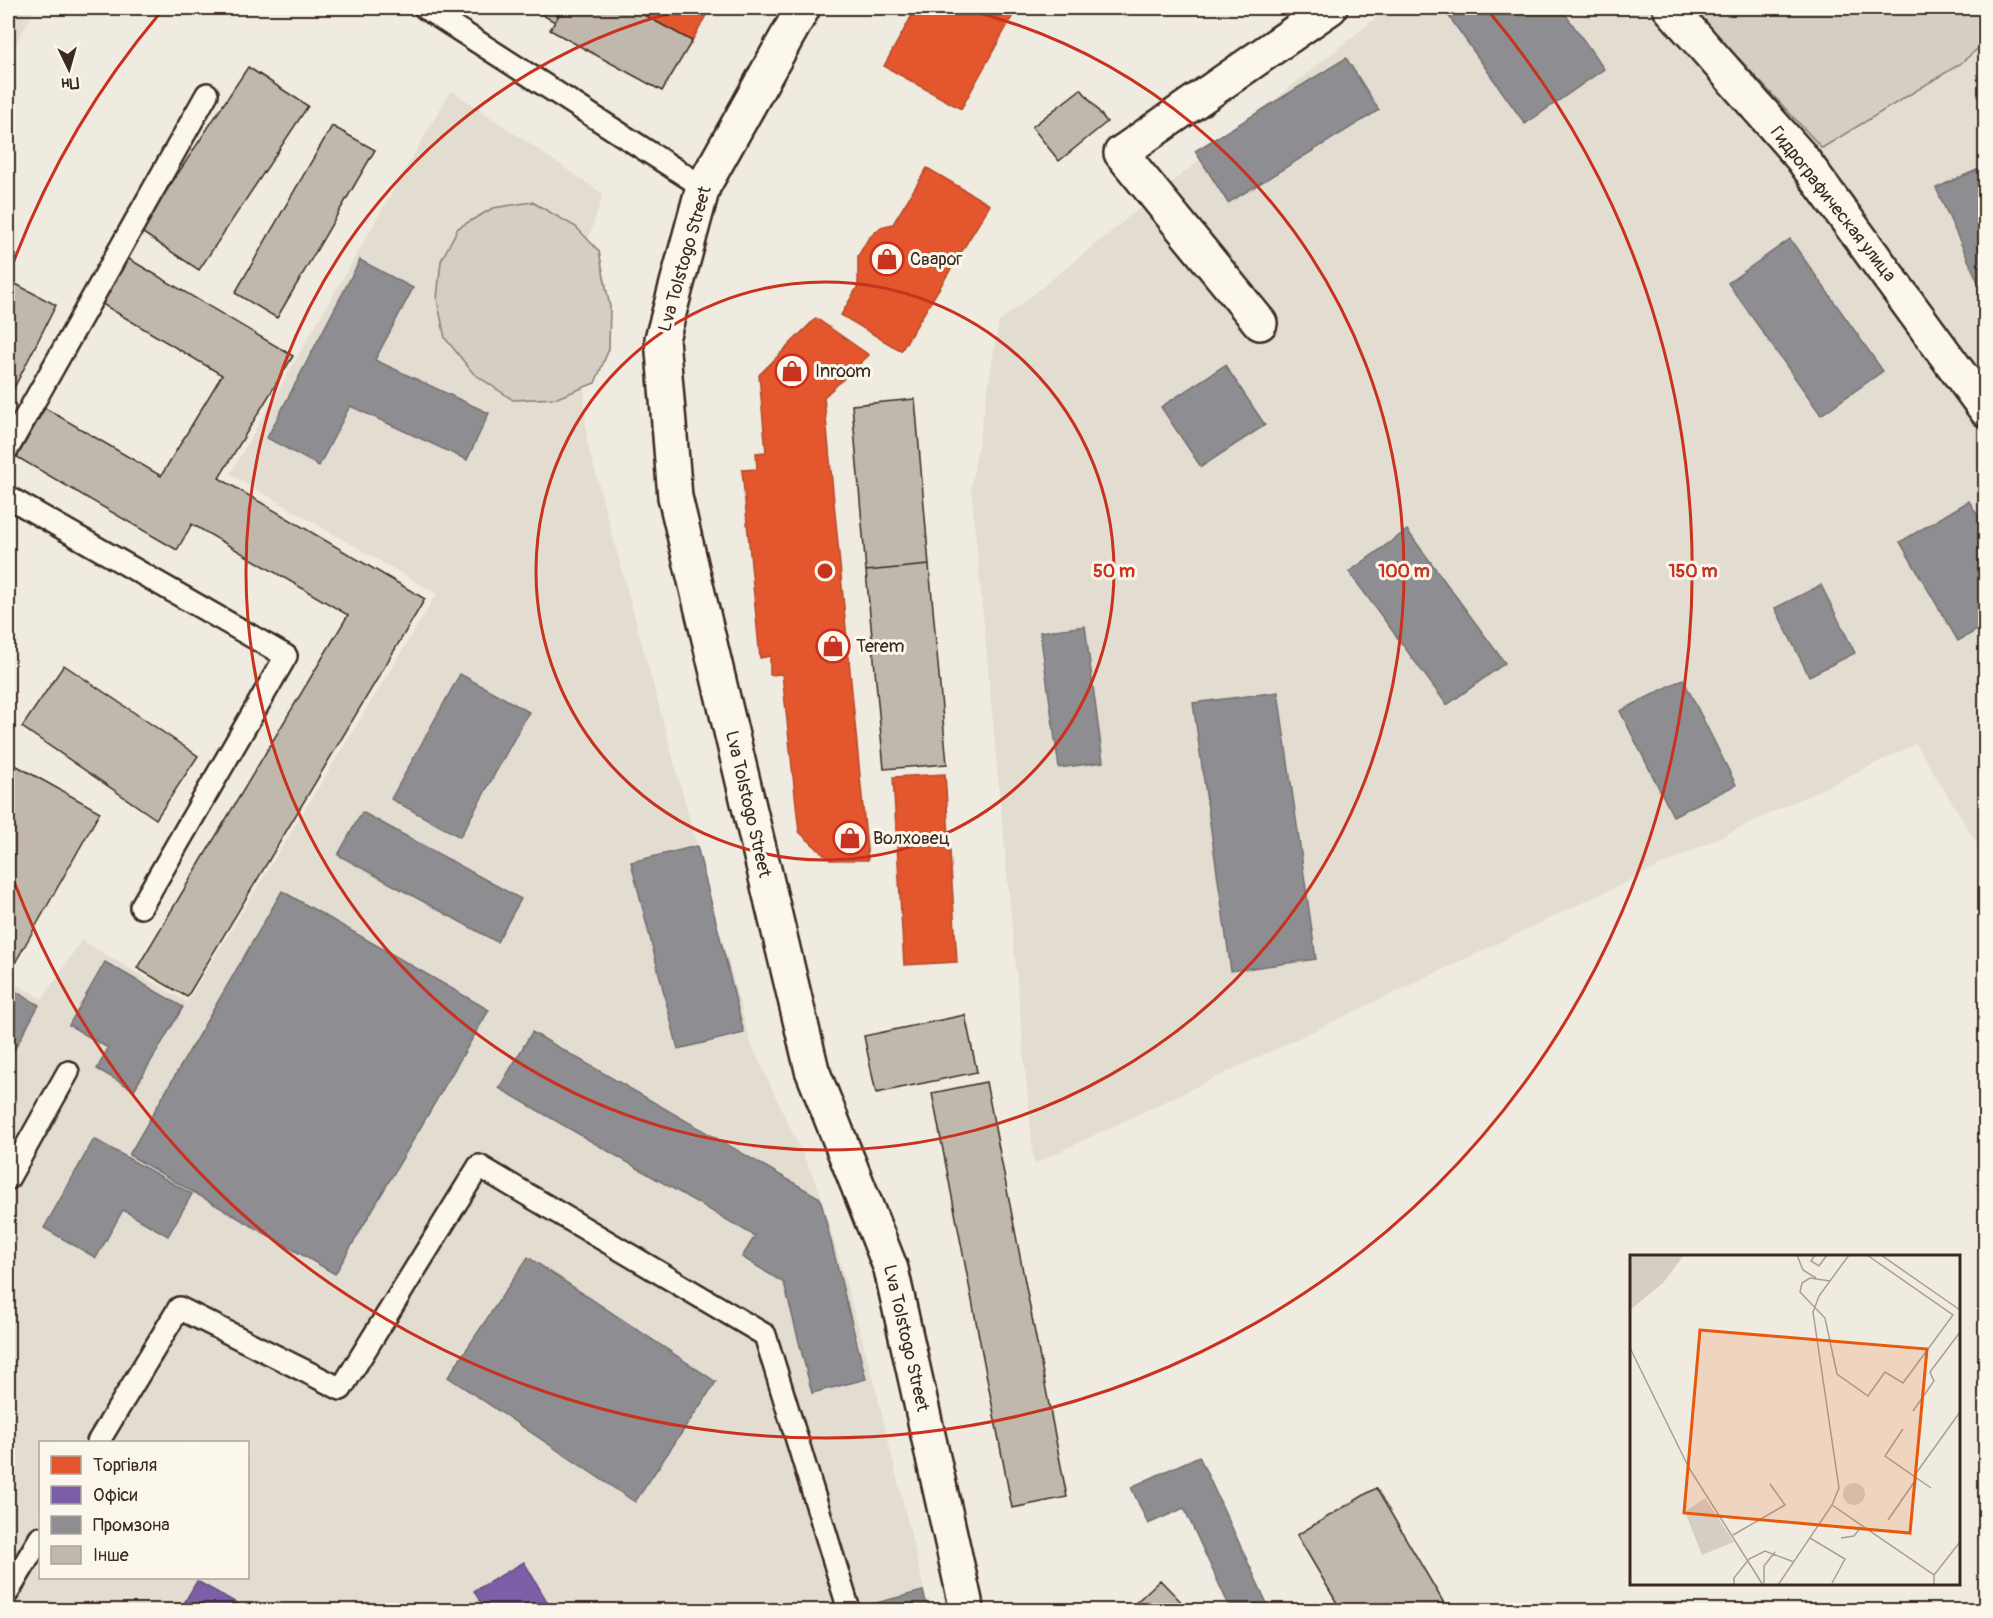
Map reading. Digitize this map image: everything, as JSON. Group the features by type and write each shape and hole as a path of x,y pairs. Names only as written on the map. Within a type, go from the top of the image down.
{"street":[{"name":"Lva Tolstogo Street","path":"803,8 703,187 662,339 675,497 812,1070 891,1269 967,1611"},
{"path":"1260,323 1121,153 1330,8"},
{"name":"Гидрографическая улица","path":"1670,8 1801,157 1986,410"}],"lane":[{"path":"438,11 703,187"},
{"path":"8,448 207,94"},
{"path":"10,505 286,656 141,907"},
{"path":"8,1179 68,1072"},
{"path":"99,1441 179,1308 341,1389 479,1166 765,1335 849,1611"},
{"path":"8,1592 39,1540"}],"shaded area":[{"path":"8,8 36,8 8,58"},
{"path":"1388,8 1985,8 1985,856 1916,744 1034,1164 971,487 999,322"},
{"path":"1692,8 1980,8 1984,16 1982,45 1960,64 1822,148"},
{"path":"451,90 603,194 578,271 587,442 751,1044 819,1189 872,1373 929,1610 8,1610 8,980 43,999 81,940 187,1002 437,594 230,474"},
{"path":"532,202 576,227 599,251 610,307 609,349 595,383 557,398 513,400 473,373 445,338 437,299 441,261 458,228 493,208"}],"building: Торгівля":[{"path":"631,8 710,8 692,41"},
{"path":"916,8 1017,8 961,109 884,66"},
{"path":"927,168 990,205 901,351 841,315 858,286 858,256 868,239 881,227 893,224"},
{"path":"816,318 869,355 824,397 868,860 830,860 799,832 782,674 770,675 770,656 760,658 742,470 757,469 756,453 766,452 759,375"},
{"path":"945,774 957,962 904,965 893,777"}],"building: Офіси":[{"path":"524,1562 552,1610 485,1610 474,1591"},
{"path":"197,1581 249,1610 180,1610"}],"building: Промзона":[{"path":"1443,8 1561,8 1604,69 1525,124"},
{"path":"1346,58 1379,110 1228,203 1195,151"},
{"path":"1986,166 1986,300 1936,188"},
{"path":"1790,239 1883,371 1821,415 1728,283"},
{"path":"360,260 413,288 375,360 489,413 467,460 350,406 319,466 267,438"},
{"path":"1225,365 1265,425 1201,467 1161,407"},
{"path":"1969,501 1986,529 1986,625 1958,641 1900,542"},
{"path":"1407,530 1505,663 1447,705 1349,572"},
{"path":"1821,585 1855,653 1809,676 1775,608"},
{"path":"1085,626 1103,762 1059,768 1040,632"},
{"path":"460,674 529,712 460,837 391,799"},
{"path":"1683,679 1736,785 1673,816 1620,711"},
{"path":"1278,692 1316,959 1231,971 1193,703"},
{"path":"362,812 521,899 497,942 338,855"},
{"path":"697,846 744,1033 678,1049 631,862"},
{"path":"282,891 489,1010 335,1274 129,1155"},
{"path":"105,962 183,1007 134,1090 97,1069 108,1048 69,1025"},
{"path":"8,987 39,1005 8,1061"},
{"path":"532,1032 820,1198 866,1379 812,1393 784,1283 742,1257 755,1236 499,1088"},
{"path":"94,1139 192,1194 168,1236 123,1210 96,1258 44,1228"},
{"path":"528,1257 716,1382 635,1502 448,1377"},
{"path":"1199,1456 1270,1610 1231,1610 1184,1508 1148,1524 1131,1487"},
{"path":"923,1591 928,1610 874,1610 872,1604"}],"building: Інше":[{"path":"530,8 563,8 555,22"},
{"path":"563,8 631,8 692,41 662,91 550,30"},
{"path":"248,67 308,106 199,270 140,231"},
{"path":"1081,89 1107,122 1059,161 1032,127"},
{"path":"332,126 375,150 277,318 235,293"},
{"path":"124,256 293,356 219,478 425,599 187,997 137,968 348,615 192,524 177,550 17,457 45,408 161,476 222,375 97,301"},
{"path":"8,280 56,305 8,400"},
{"path":"915,399 929,565 866,571 852,405"},
{"path":"929,565 947,764 884,769 866,571"},
{"path":"64,665 198,756 156,819 22,727"},
{"path":"8,761 100,812 15,963 8,958"},
{"path":"965,1015 977,1072 876,1093 864,1036"},
{"path":"986,1082 1067,1497 1012,1508 932,1093"},
{"path":"1376,1488 1448,1610 1341,1610 1297,1535"},
{"path":"1160,1580 1189,1610 1128,1610"}],"place":[{"name":"Сварог","path":"887,259"},
{"name":"Inroom","path":"792,371"},
{"name":"Terem","path":"833,646"},
{"name":"Волховец","path":"850,838"}]}
